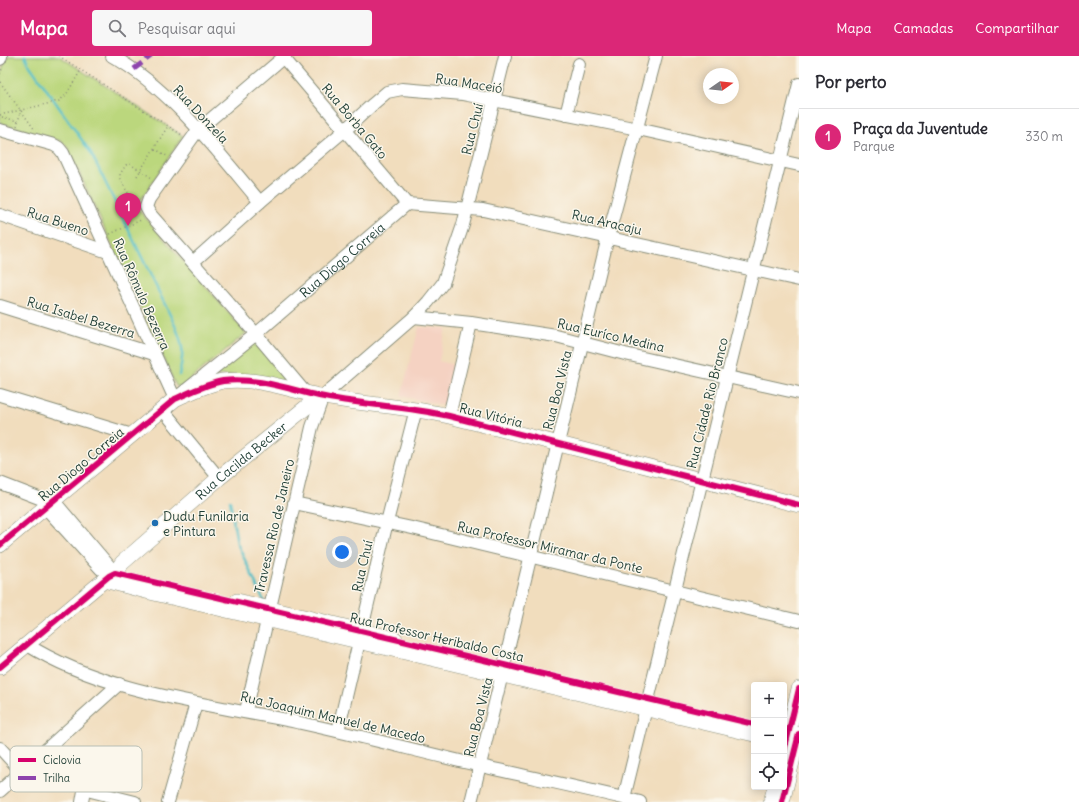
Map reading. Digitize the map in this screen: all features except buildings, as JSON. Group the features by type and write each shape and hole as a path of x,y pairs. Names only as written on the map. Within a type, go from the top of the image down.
{"main road":[{"name":"Rua Vitória","path":"175,399 203,386 223,381 248,380 304,391 321,396 416,409 449,416 799,505"},
{"name":"Rua Cacilda Becker","path":"0,667 110,576 122,563 219,478 321,396"},
{"name":"Rua Diogo Correia","path":"0,544 48,502 175,399"},
{"name":"Rua Professor Heribaldo Costa","path":"110,576 360,636 445,652 504,669 648,703 751,723"},
{"path":"787,769 799,689"},
{"name":"Rua Professor Heribaldo Costa","path":"648,703 751,733"},
{"path":"771,802 774,790"},
{"path":"782,802 784,790"}],"street":[{"name":"Rua Donzela","path":"112,56 149,80 198,130 260,202"},
{"name":"Rua Chuí","path":"467,208 505,56"},
{"name":"Rua Boa Vista","path":"471,802 608,237 638,129 656,56"},
{"path":"283,57 198,130 149,199 146,207 304,391"},
{"name":"Rua Borba Gato","path":"283,57 346,130 406,204"},
{"path":"566,115 579,64"},
{"name":"Rua Cidade Rio Branco","path":"624,798 799,84"},
{"name":"Rua Maceió","path":"193,262 388,92 402,89 463,94 638,129 799,165"},
{"name":"Rua Rômulo Bezerra","path":"0,126 59,148 175,399"},
{"name":"Rua Aracaju","path":"406,204 467,208 527,219 799,280"},
{"name":"Rua Diogo Correia","path":"175,399 256,334 406,204"},
{"name":"Rua Cacilda Becker","path":"321,396 414,317 443,283 454,253 467,208"},
{"name":"Rua Bueno","path":"0,215 108,252"},
{"name":"Rua Isabel Bezerra","path":"0,306 154,354"},
{"name":"Rua Euríco Medina","path":"414,317 526,330 799,393"},
{"path":"449,416 471,323"},
{"path":"0,395 132,435"},
{"name":"Travessa Rio de Janeiro","path":"246,711 267,613 312,427 321,396"},
{"name":"Rua Chuí","path":"338,731 387,522 416,409"},
{"path":"163,410 219,478"},
{"path":"0,483 48,502 110,576"},
{"name":"Rua Professor Miramar da Ponte","path":"294,503 387,522 799,621"},
{"name":"Rua Joaquim Manuel de Macedo","path":"26,644 44,656 73,669 119,684 196,703 246,711 338,731 480,766 640,802"},
{"path":"51,746 119,684"},
{"path":"168,802 196,703"},
{"path":"0,748 10,759"},
{"path":"0,791 10,782"},
{"path":"82,802 84,792"},
{"path":"95,792 135,802"}],"path":[{"path":"59,56 168,126 183,136 183,138"},
{"path":"2,116 59,101 66,95 81,70"},
{"path":"0,82 37,133"},
{"path":"17,127 21,110"},
{"path":"2,116 18,121"},
{"path":"0,126 2,116"},
{"path":"137,176 168,126"},
{"path":"155,149 170,158"},
{"path":"136,207 120,180 120,174 126,165 130,164 155,180"},
{"path":"126,192 129,189"},
{"path":"108,235 145,218"}],"shaded area":[{"path":"419,327 446,328 439,361 457,366 445,406 401,396"}],"green space":[{"path":"8,56 59,56 183,136 136,207 246,333 181,387 176,386 68,148 61,141 0,123 0,74"},
{"path":"254,342 256,342 286,381 215,375"}],"waterway":[{"path":"25,56 28,63 91,153 172,319 179,334 182,347 182,359 179,375"},
{"path":"230,501 237,543 264,601"}],"marked path":[{"path":"134,69 151,56"}],"cycle path":[{"path":"0,545 175,399 211,384 235,380 260,382 351,402 417,410 449,416 799,505"},
{"path":"0,667 109,576 115,573 751,723"},
{"path":"787,739 799,689"},
{"path":"782,802 799,734"}],"place":[{"name":"Praça da Juventude","path":"128,226"},
{"name":"Dudu Funilaria e Pintura","path":"155,523"}]}
